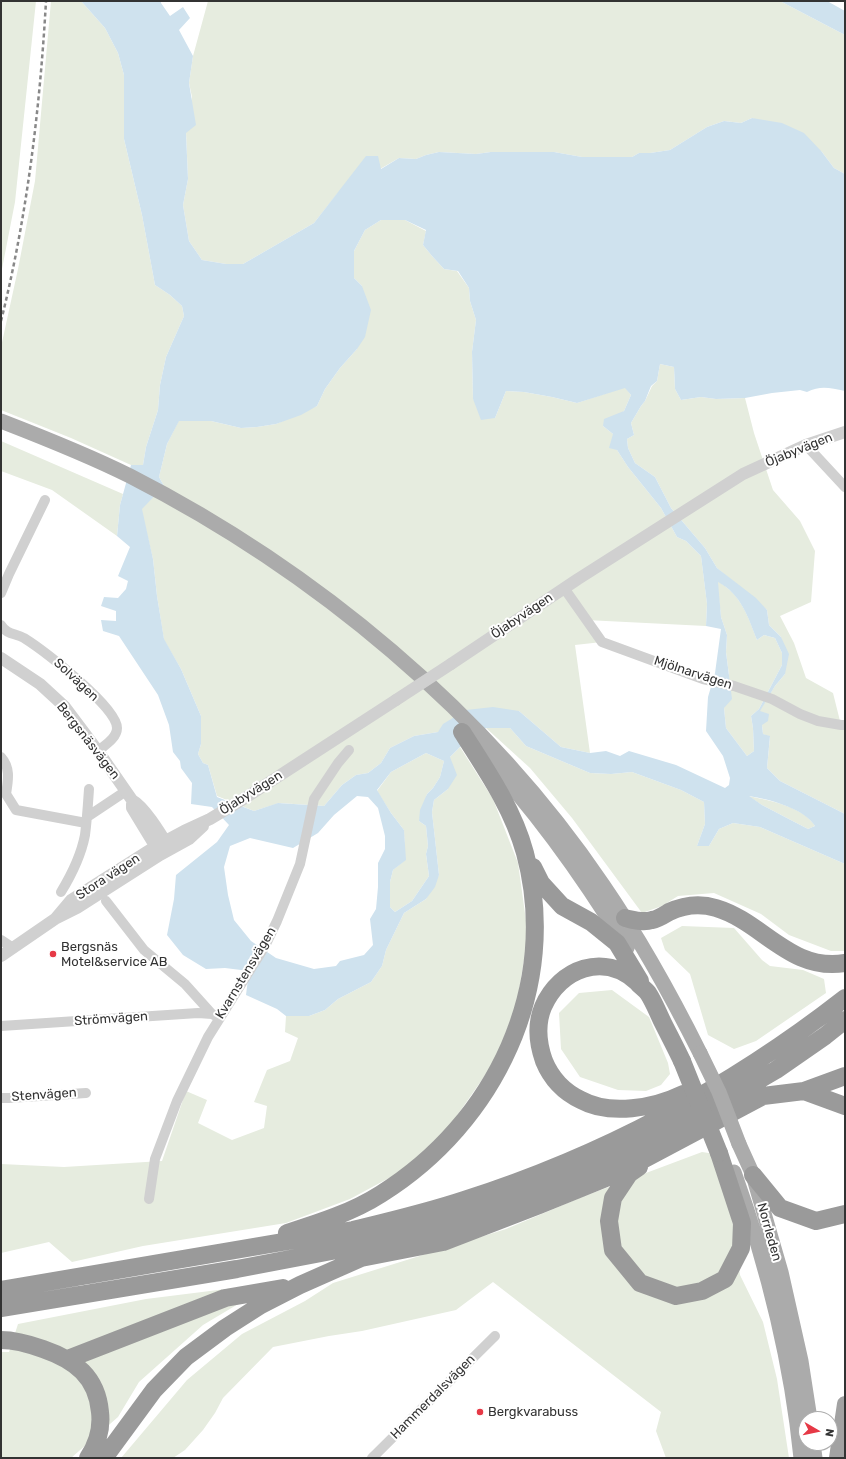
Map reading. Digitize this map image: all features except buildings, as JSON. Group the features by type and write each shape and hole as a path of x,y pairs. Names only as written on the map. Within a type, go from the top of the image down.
{"highway":[{"path":"217,1254 319,1222 380,1195 420,1166 438,1150 457,1130 471,1112 497,1073 518,1024 530,979 533,958 535,914 530,872 525,852 510,811 478,745 462,732"},
{"path":"525,852 541,883 562,906 591,922 617,943 690,1057 743,1197"},
{"path":"625,918 646,921 653,920 681,907 690,905 708,906 738,917 775,943 802,958 827,964 845,963"},
{"path":"655,1002 634,980 622,972 607,967 597,966 585,968 573,973 556,987 543,1007 538,1032 539,1044 547,1068 563,1088 574,1097 587,1104 611,1109 639,1108 672,1100 693,1090 726,1081"},
{"path":"1,1290 353,1230 465,1200 549,1169 587,1153 659,1118 726,1081 809,1026 845,998"},
{"path":"1,1308 306,1257 394,1238 496,1207 592,1170 670,1132 776,1070 845,1020"},
{"path":"104,1458 154,1390 186,1357 219,1332 261,1305 300,1285 361,1258 443,1242 616,1174 763,1096 804,1091 845,1076"},
{"path":"804,1091 845,1106"},
{"path":"656,1153 629,1174 613,1198 609,1221 614,1250 640,1282 676,1296 702,1291 725,1279 741,1248 742,1224 727,1152"},
{"path":"753,1175 780,1208 816,1221 845,1214"},
{"path":"68,1360 225,1298 300,1285"},
{"path":"1,1340 28,1344 52,1352 68,1360 83,1372 92,1383 99,1399 101,1424 98,1441 88,1458"},
{"path":"837,1458 845,1404"}],"main road":[{"path":"1,421 62,444 159,496 203,516 280,566 342,611 401,659 451,712 534,812 614,926 646,980 655,1002"},
{"path":"1,429 48,446 127,479"},
{"path":"451,712 462,732"},
{"name":"Norrleden","path":"478,745 502,757 547,810 602,883 664,982 690,1057 727,1152 753,1175 781,1272 792,1317 809,1411"},
{"name":"Norrleden","path":"743,1197 767,1273 785,1346 792,1386 801,1458"}],"street":[{"name":"Öjabyvägen","path":"163,848 245,798 451,664 564,588 743,474 806,445 845,432"},
{"path":"806,445 845,487"},
{"path":"1,593 45,500"},
{"name":"Mjölnarvägen","path":"564,588 602,642 703,679 734,686 772,699 800,714 818,721 845,725"},
{"name":"Solvägen","path":"1,625 4,631 22,637 49,655 74,676 116,721 117,729 115,736 98,751"},
{"name":"Bergsnäsvägen","path":"1,658 40,684 65,707 129,796 138,803 163,848"},
{"name":"Kvarnstensvägen","path":"149,1200 155,1159 177,1101 208,1037 216,1016 249,973 265,946 298,871 314,799 338,763 349,750"},
{"path":"1,758 7,767 9,774 6,794 16,810 86,820 129,796"},
{"path":"61,892 73,872 85,836 89,789"},
{"name":"Stora vägen","path":"1,956 54,919 76,908 163,848"},
{"path":"106,901 144,950 185,984 216,1016"},
{"path":"1,940 13,948"},
{"name":"Strömvägen","path":"1,1026 198,1013 216,1016"},
{"name":"Stenvägen","path":"1,1098 86,1093"},
{"name":"Hammerdalsvägen","path":"372,1458 494,1336"}],"shaded area":[{"path":"1,1 36,1 15,202 1,274"},
{"path":"51,1 81,1 105,28 118,53 124,75 124,139 142,215 155,285 170,295 182,306 184,316 166,357 160,385 158,410 146,447 143,465 131,465 71,438 1,410 1,347 35,181"},
{"path":"208,1 780,1 845,35 845,174 834,168 822,152 752,118 741,123 724,121 707,127 670,150 639,153 632,157 582,157 554,152 491,152 476,154 439,152 416,159 399,158 337,194 314,223 243,264 226,264 202,260 189,241 183,205 188,179 186,132 192,97 189,83 193,56"},
{"path":"381,220 405,220 426,231 423,245 444,269 457,271 469,288 470,301 476,320 472,352 473,399 495,418 506,391 524,392 577,403 625,387 631,395 624,411 603,426 613,434 617,450 628,467 661,508 677,537 686,541 701,556 707,604 706,626 586,620 602,642 575,645 590,753 561,747 519,711 438,732 414,736 390,748 381,763 368,773 356,775 342,785 324,806 279,803 254,811 217,796 208,765 203,763 198,754 201,744 201,716 181,669 164,640 153,559 141,509 164,486 159,477 167,444 179,420 211,421 241,428 257,427 276,424 317,406 325,389 340,368 357,349 362,286 354,278 354,251 365,230"},
{"path":"660,364 674,367 675,389 681,400 701,397 716,399 745,398 754,433 773,490 800,521 815,551 811,602 780,616 794,643 806,678 833,693 841,725 845,725 845,814 780,781 767,768 770,737 763,734 759,711 775,686 785,674 781,637 769,625 767,610 717,568 705,548 671,508 655,477 635,463 628,448 627,439 634,435 631,423 645,401 652,386 657,381"},
{"path":"1,441 123,494 120,505 117,536 52,490 1,471"},
{"path":"717,581 732,592 743,606 757,640 764,635 775,638 782,653 782,665 759,709 751,716 754,751 747,756 726,728 724,708 729,675 726,652 727,635 721,617"},
{"path":"486,728 510,728 526,746 590,773 611,774 632,772 681,790 704,802 705,824 697,846 709,846 719,829 733,823 760,827 845,864 845,951 831,951 789,935 761,914 714,893 678,896 662,906 642,913 572,818 530,768"},
{"path":"460,747 493,799 518,863 528,935 517,1003 495,1061 449,1127 402,1171 350,1199 286,1223 143,1246 72,1262 49,1242 1,1253 1,1164 64,1167 162,1161 186,1091 207,1100 198,1123 232,1140 264,1128 267,1106 254,1102 267,1070 290,1061 298,1038 285,1032 286,1016 309,1016 325,1010 338,999 371,982 382,966 386,950 404,913 426,899 439,875 432,812 434,800 448,789 450,757"},
{"path":"426,753 444,761 440,777 427,794 419,821 426,826 428,846 426,854 429,876 412,901 395,912 390,907 390,882 393,870 405,860 404,830 377,791 391,772"},
{"path":"748,796 776,802 795,809 810,819 815,826 808,829"},
{"path":"682,926 734,928 762,960 770,966 803,970 824,979 826,993 756,1041 734,1049 708,1035 690,974 665,950 661,938"},
{"path":"612,990 649,1017 668,1063 670,1074 661,1085 646,1091 618,1090 580,1077 561,1049 559,1013 579,993"},
{"path":"702,1152 715,1154 729,1195 740,1275 763,1322 777,1379 789,1458 666,1458 656,1431 661,1412 493,1282 456,1310 362,1331 273,1347 223,1398 203,1430 185,1450 173,1458 121,1458 187,1380 242,1334 305,1301 333,1283 506,1229 582,1197"},
{"path":"242,1287 260,1291 203,1325 139,1382 118,1417 71,1458 1,1458 1,1352 9,1352 18,1324 146,1299"}],"water":[{"path":"81,1 161,1 170,16 183,7 190,18 179,30 193,56 189,83 196,125 186,133 188,179 183,205 189,241 202,260 226,264 243,264 314,223 366,156 378,156 381,169 399,158 416,159 439,152 476,154 491,152 554,152 582,157 632,157 639,153 670,150 707,127 724,121 741,123 752,118 782,123 804,133 822,152 834,168 845,174 845,391 830,388 817,388 807,392 800,390 745,398 716,399 701,397 681,400 675,389 674,367 660,364 657,381 651,386 645,401 631,423 634,435 627,439 628,448 635,463 655,477 671,508 705,548 717,568 756,598 767,610 769,625 781,637 789,654 785,674 775,686 760,711 769,714 768,721 762,725 763,734 770,736 767,768 780,781 845,814 845,864 760,827 733,823 719,829 709,846 697,846 705,824 704,802 681,790 632,772 611,774 590,773 526,746 510,728 486,728 460,747 450,757 457,775 448,789 434,800 432,812 439,875 435,887 426,899 404,913 386,950 382,966 371,982 338,999 325,1010 309,1016 286,1016 277,1009 246,995 249,971 225,968 206,969 183,955 167,935 174,899 176,875 217,842 229,825 212,807 191,804 192,783 181,768 180,761 173,752 169,725 158,695 119,636 103,631 101,620 116,621 116,611 101,606 104,597 118,598 126,589 128,581 118,576 130,547 117,536 120,505 131,465 143,465 146,447 158,410 160,385 166,357 184,316 182,306 170,295 155,285 142,215 124,139 124,75 118,53 105,28","holes":["381,220 405,220 426,230 423,245 444,269 458,271 469,288 470,301 476,320 472,352 473,399 481,420 495,418 506,391 524,392 577,403 625,388 631,395 624,411 604,419 603,426 613,434 609,448 617,450 628,467 661,508 677,537 686,541 701,556 707,604 706,626 721,629 715,673 708,697 706,731 723,756 730,778 729,785 725,788 676,765 629,751 620,756 606,751 590,753 561,747 519,711 493,707 466,710 443,724 438,732 414,736 390,748 381,763 368,773 356,775 342,785 324,806 278,803 254,811 217,797 208,765 203,763 198,754 201,744 201,716 181,669 164,639 153,559 142,509 164,486 159,477 167,444 179,421 211,421 241,428 257,427 276,424 301,415 317,406 325,389 365,337 371,310 362,286 354,278 354,251 365,230","718,582 733,593 743,607 757,640 764,635 775,638 782,653 782,665 759,709 751,716 754,751 747,756 726,728 724,708 732,699 726,652 727,635 721,617","426,753 444,761 440,777 427,794 420,810 419,821 426,826 428,846 426,854 429,876 412,901 395,912 390,907 390,882 393,870 406,860 404,830 391,813 377,790 391,772","357,796 368,797 378,808 385,836 385,849 378,863 376,909 370,919 373,945 364,955 340,961 336,966 314,969 276,958 251,941 234,920 228,895 224,867 230,846 250,838 293,848 318,833 334,815","749,796 776,802 795,810 810,820 815,826 808,829 762,805"]},
{"path":"780,1 827,1 845,11 845,35"}],"railway":[{"path":"1,321 18,242 31,162 40,82 46,1"}],"place":[{"name":"Bergsnäs Motel&service AB","path":"53,954"},
{"name":"Bergkvarabuss","path":"480,1412"}]}
